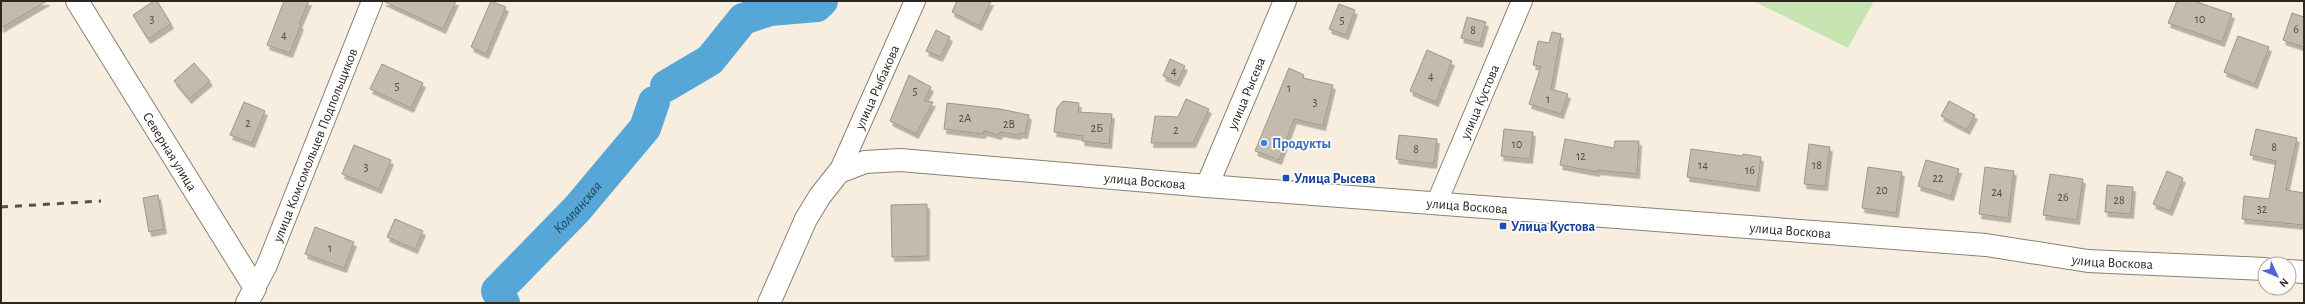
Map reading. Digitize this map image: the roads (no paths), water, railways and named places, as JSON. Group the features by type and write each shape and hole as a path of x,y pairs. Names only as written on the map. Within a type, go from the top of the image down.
{"street":[{"name":"Северная улица","path":"78,1 251,296"},
{"name":"улица Комсомольцев Подпольщиков","path":"251,296 268,265 372,1"},
{"name":"улица Рыбакова","path":"839,172 915,1"},
{"name":"улица Рысева","path":"1207,186 1286,1"},
{"name":"улица Кустова","path":"1437,202 1522,1"},
{"path":"854,141 857,152 865,162"},
{"name":"улица Воскова","path":"839,172 865,162 900,160 1207,186 1437,202 1986,245 2088,261 2257,269"},
{"path":"769,303 806,220 820,196 839,172"}],"waterway":[{"name":"Колпанская","path":"666,86 710,60 743,19 770,10 817,6 822,1"},
{"name":"Колпанская","path":"504,303 497,291 577,209 645,128 654,102"}],"railway":[{"path":"1,207 101,201"}],"place":[{"name":"Продукты","path":"1264,143"},
{"name":"Улица Рысева","path":"1286,178"},
{"name":"Улица Кустова","path":"1503,226"}]}
